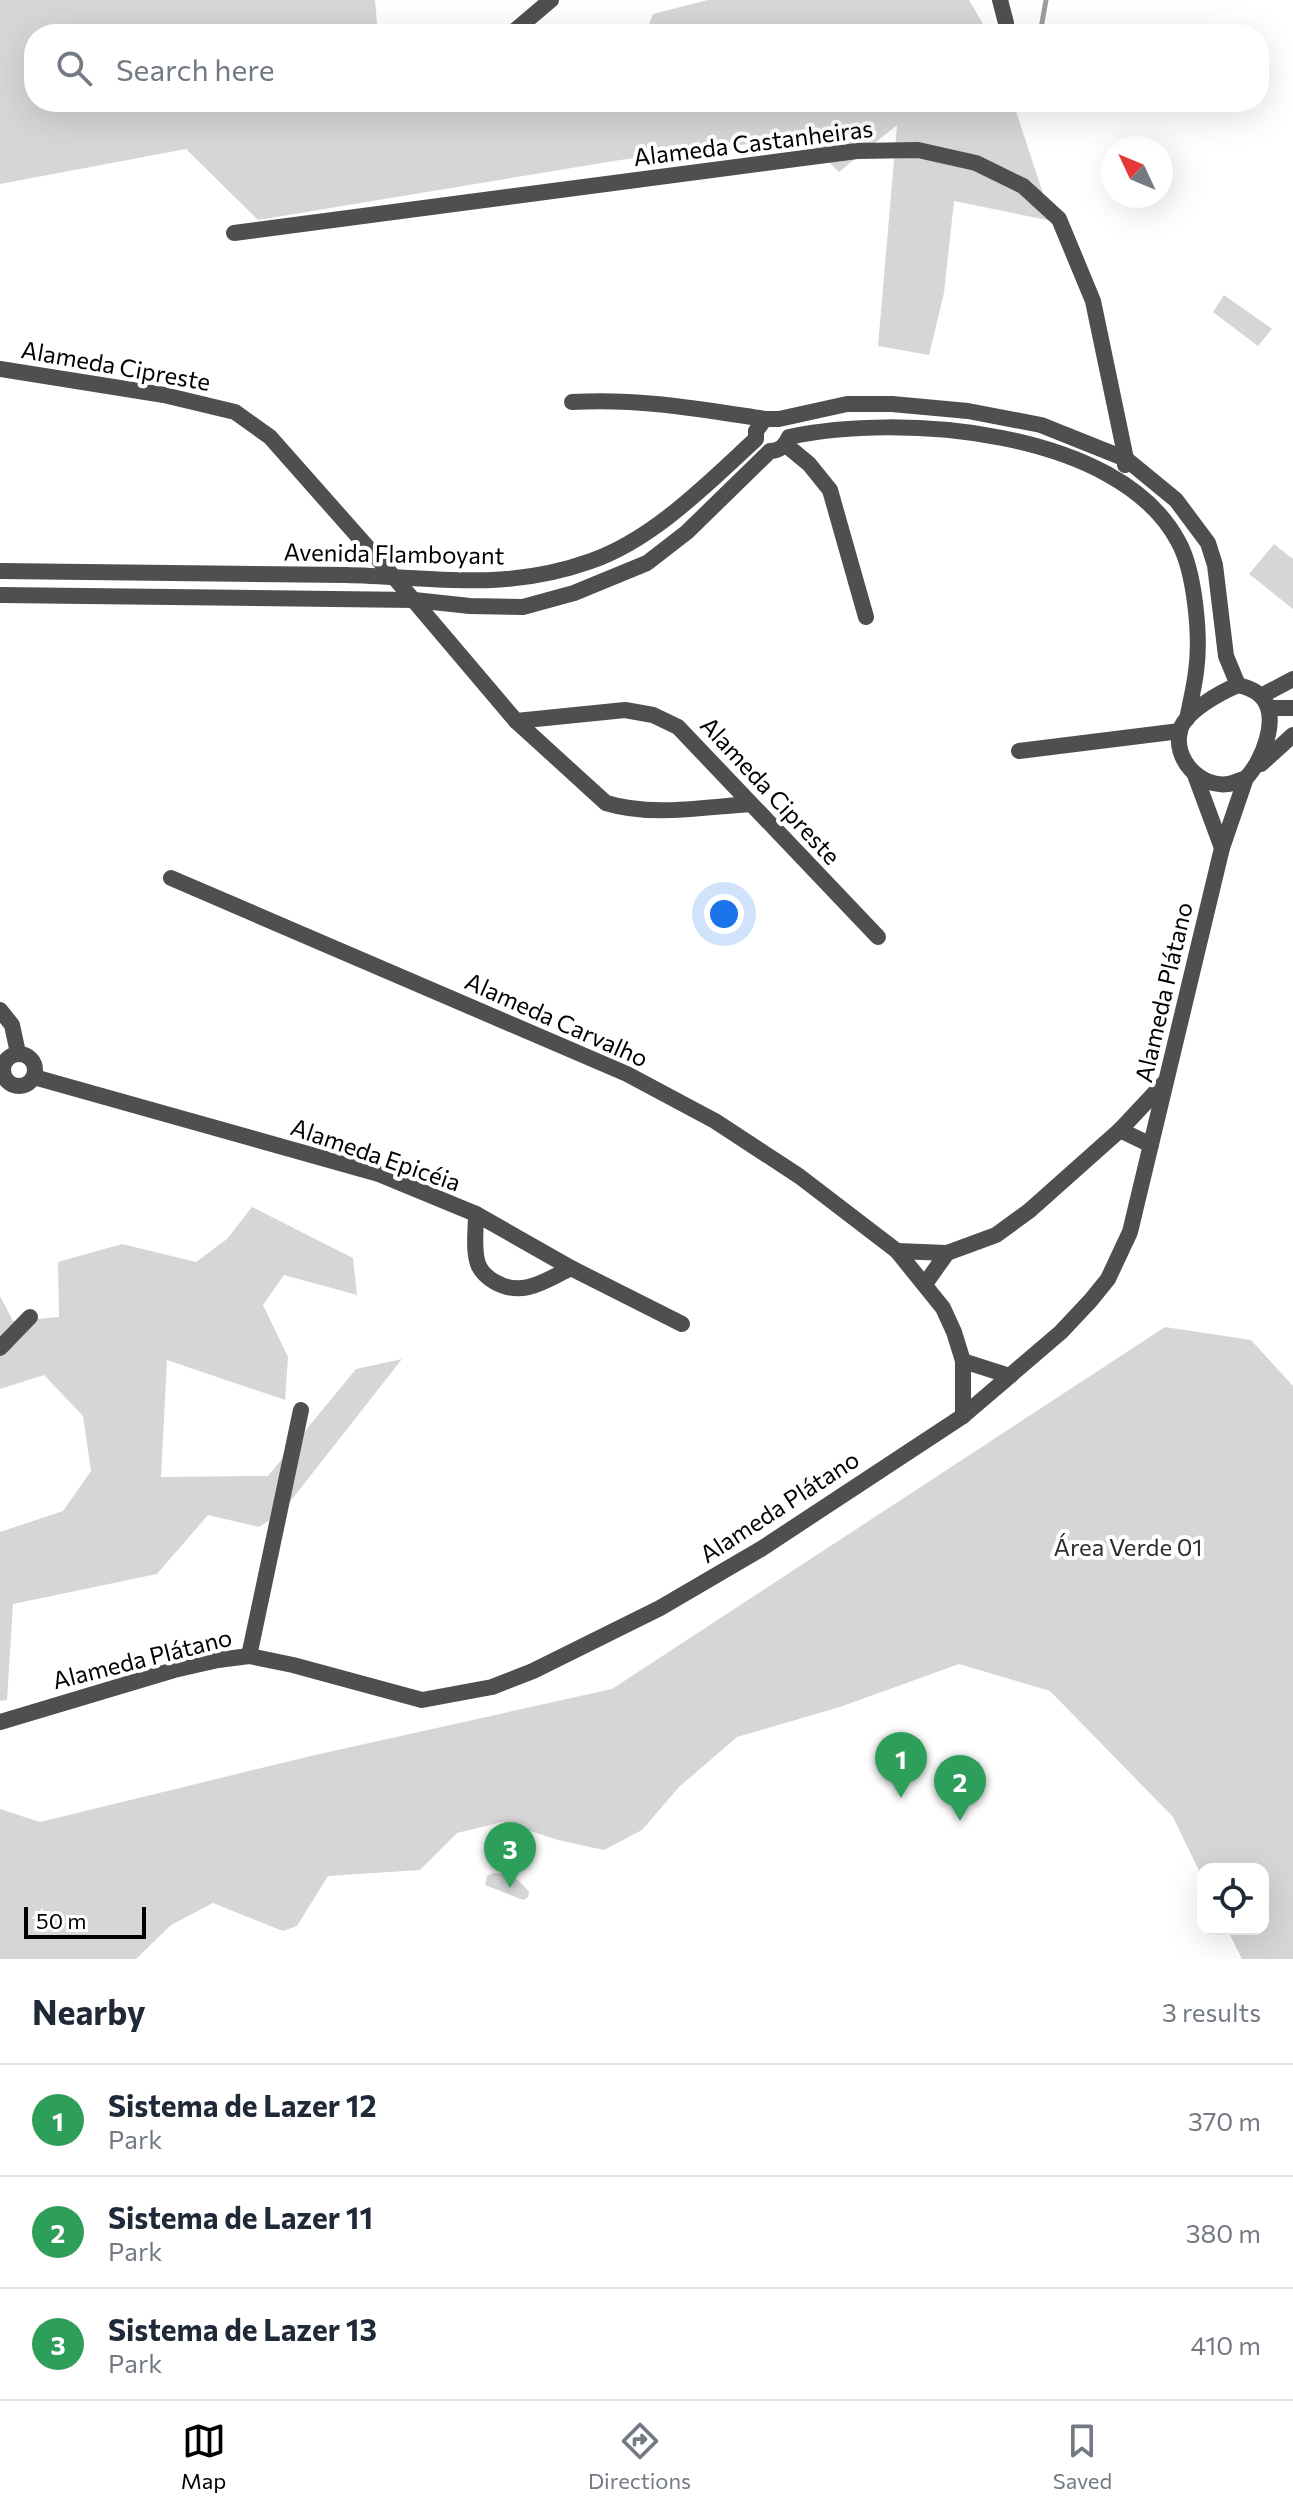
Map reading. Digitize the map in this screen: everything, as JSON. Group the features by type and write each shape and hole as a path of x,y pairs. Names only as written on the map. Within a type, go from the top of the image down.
{"street":[{"path":"523,24 551,0"},
{"path":"1000,0 1006,23"},
{"name":"Alameda Castanheiras","path":"234,233 857,151 918,150 976,163 1023,186 1059,219 1093,301 1126,459"},
{"name":"Alameda Cipreste","path":"0,369 164,395 235,412 270,437 516,721 606,803 625,809 646,810 751,804"},
{"path":"572,402 617,400 663,403 772,419 785,423 781,444"},
{"path":"772,419 847,404 892,404 968,411 1041,425 1126,459 1176,500 1208,543 1215,565 1226,656 1238,685 1265,702 1293,708"},
{"name":"Avenida Flamboyant","path":"0,571 393,576 482,583 536,578 594,561 639,536 681,507 756,439 759,424 772,419"},
{"path":"756,439 761,447 859,427 936,427 1032,444 1120,482 1157,511 1181,544 1192,587 1197,669 1180,751 1184,762 1195,775 1222,848"},
{"path":"781,444 809,464 830,490 866,617"},
{"name":"Avenida Flamboyant","path":"0,595 414,600 523,607 588,587 647,563 687,532 781,444"},
{"path":"1120,482 1126,459"},
{"path":"336,575 337,599"},
{"path":"1265,702 1293,679"},
{"path":"1019,751 1183,725 1210,699 1238,685"},
{"path":"1250,774 1263,755 1269,733 1265,702"},
{"name":"Alameda Cipreste","path":"516,721 625,710 653,715 678,727 878,937"},
{"path":"1195,775 1210,782 1227,784 1250,774 1293,735"},
{"name":"Alameda Plátano","path":"0,1722 174,1670 249,1656 422,1700 492,1687 581,1649 660,1608 761,1549 963,1416 1061,1332 1108,1279 1130,1232 1222,848 1250,774"},
{"name":"Alameda Carvalho","path":"171,878 627,1074 715,1121 799,1176 897,1251 943,1308 963,1361 963,1416"},
{"path":"0,1010 12,1025 18,1053"},
{"path":"18,1053 26,1055 36,1069 34,1077 28,1084 12,1086 2,1080 4,1063 18,1053"},
{"name":"Alameda Epicéia","path":"34,1077 379,1174 476,1214 571,1268 682,1324"},
{"path":"897,1251 947,1253 996,1235 1029,1211 1120,1130 1167,1080"},
{"path":"1120,1130 1151,1145"},
{"path":"476,1214 477,1261 489,1278 498,1284 510,1289 528,1288 571,1268"},
{"path":"925,1284 947,1253"},
{"path":"0,1348 30,1317"},
{"path":"963,1361 1010,1376"},
{"path":"249,1656 301,1410"}],"green space":[{"path":"0,0 375,0 377,24 24,24 24,112 1016,112 1052,221 954,201 944,293 929,355 878,346 897,125 839,172 803,137 620,160 258,220 186,149 0,184"},
{"path":"708,0 969,0 983,24 649,24 653,14"},
{"path":"1224,295 1272,329 1258,346 1213,312"},
{"path":"1274,544 1293,559 1293,609 1249,574"},
{"path":"252,1207 353,1258 357,1295 284,1275 263,1305 288,1357 285,1400 167,1360 161,1477 268,1476 356,1369 402,1359 282,1512 259,1527 208,1515 157,1574 13,1604 7,1700 0,1701 0,1532 63,1511 91,1471 83,1416 44,1375 0,1389 0,1296 13,1321 59,1317 58,1262 122,1244 196,1262 227,1239"},
{"name":"Área Verde 01","path":"1165,1327 1251,1340 1293,1386 1293,1959 1242,1959 1230,1935 1269,1935 1269,1863 1197,1863 1197,1867 1173,1817 1050,1691 959,1664 840,1707 737,1737 679,1787 642,1830 604,1850 558,1840 503,1822 457,1833 420,1870 328,1876 297,1926 283,1931 213,1903 171,1925 136,1959 0,1959 0,1809 40,1822 315,1755 612,1689"},
{"path":"493,1873 518,1880 529,1892 528,1897 523,1900 485,1885 487,1876"}],"waterway":[{"path":"1042,24 1046,0"}],"place":[{"name":"Sistema de Lazer 12","path":"901,1798"},
{"name":"Sistema de Lazer 11","path":"960,1821"},
{"name":"Sistema de Lazer 13","path":"510,1888"}]}
